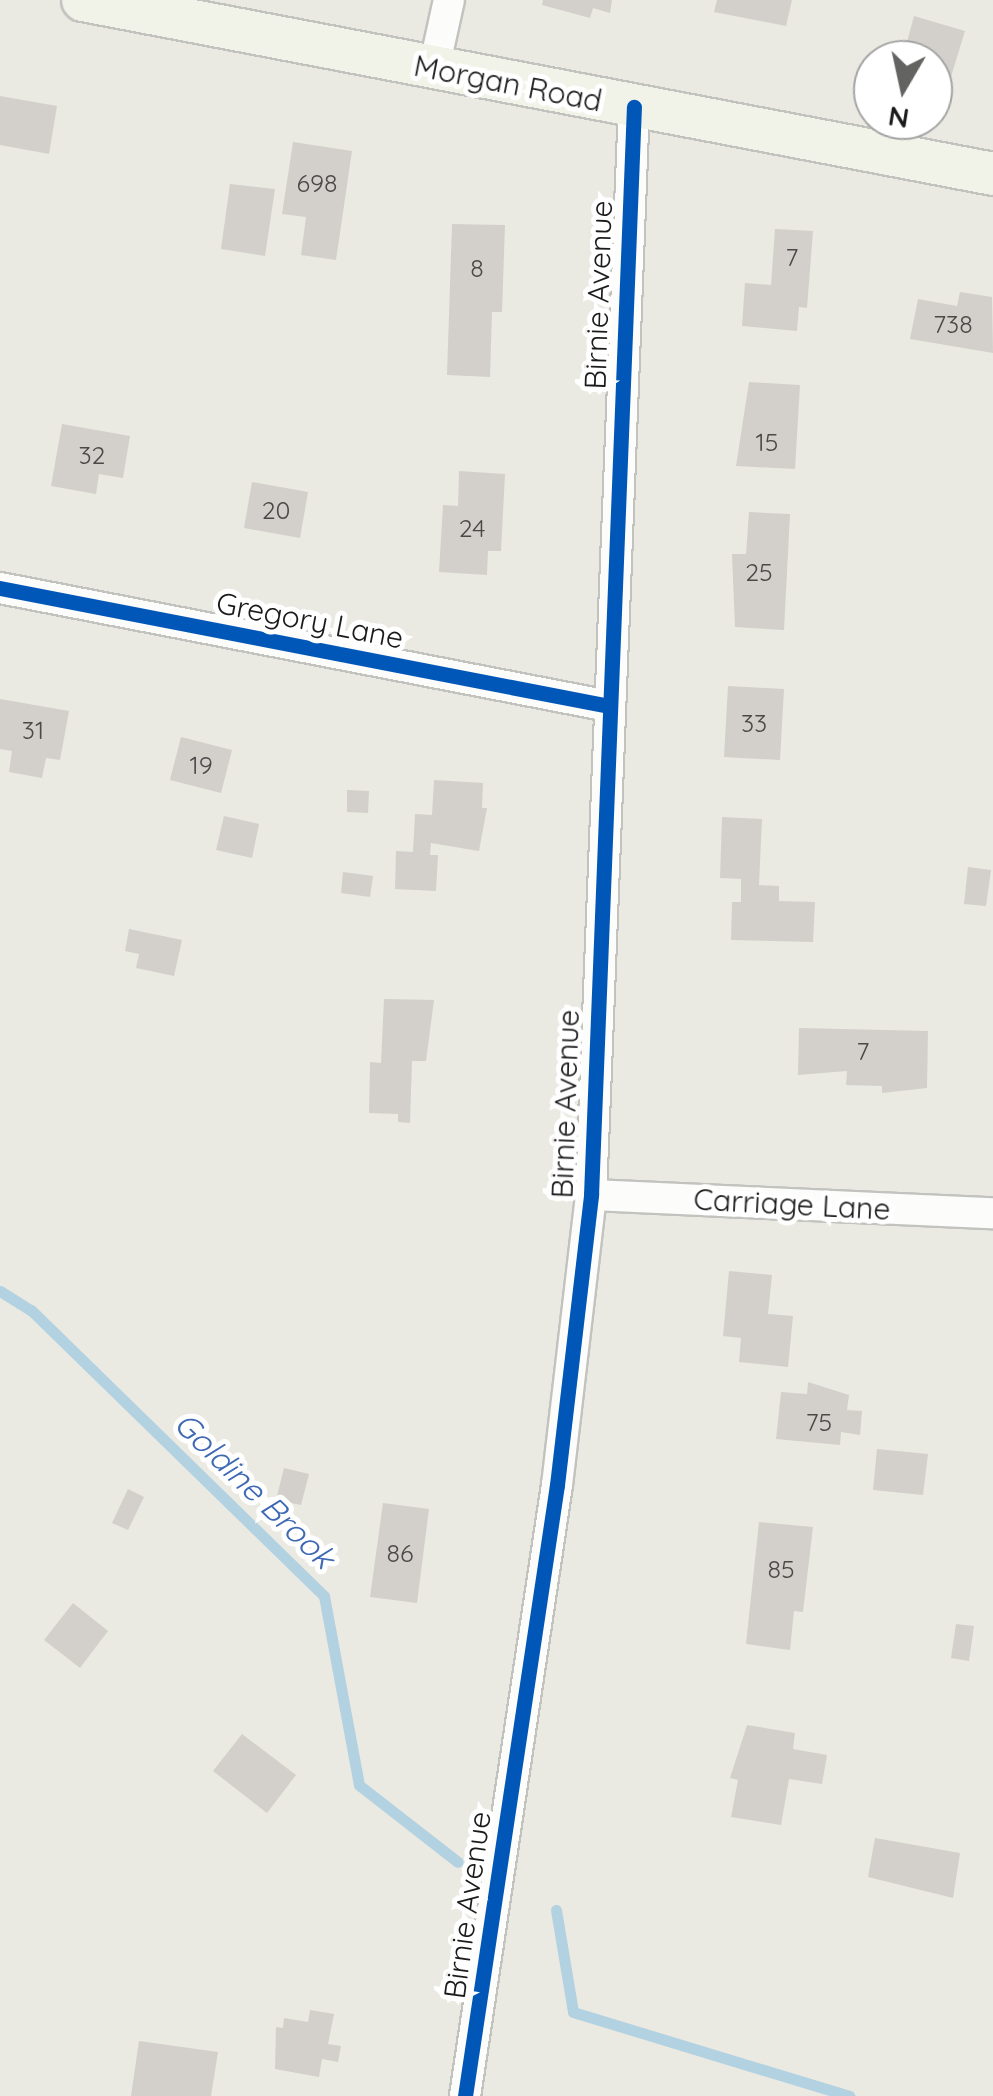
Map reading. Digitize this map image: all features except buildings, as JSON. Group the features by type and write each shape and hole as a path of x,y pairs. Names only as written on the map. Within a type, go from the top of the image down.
{"main road":[{"name":"Morgan Road","path":"82,0 993,174"}],"street":[{"path":"434,68 449,0"},
{"name":"Birnie Avenue","path":"465,2096 557,1485 591,1195 634,107"},
{"name":"Gregory Lane","path":"0,588 609,706"},
{"name":"Carriage Lane","path":"591,1195 993,1213"}],"waterway":[{"name":"Goldine Brook","path":"0,1291 31,1310 324,1596 359,1785 458,1862"},
{"name":"Goldine Brook","path":"556,1910 573,2012 850,2096"}],"cycle path":[{"path":"465,2096 557,1485 591,1195 634,107"},
{"path":"0,588 609,706"}]}
